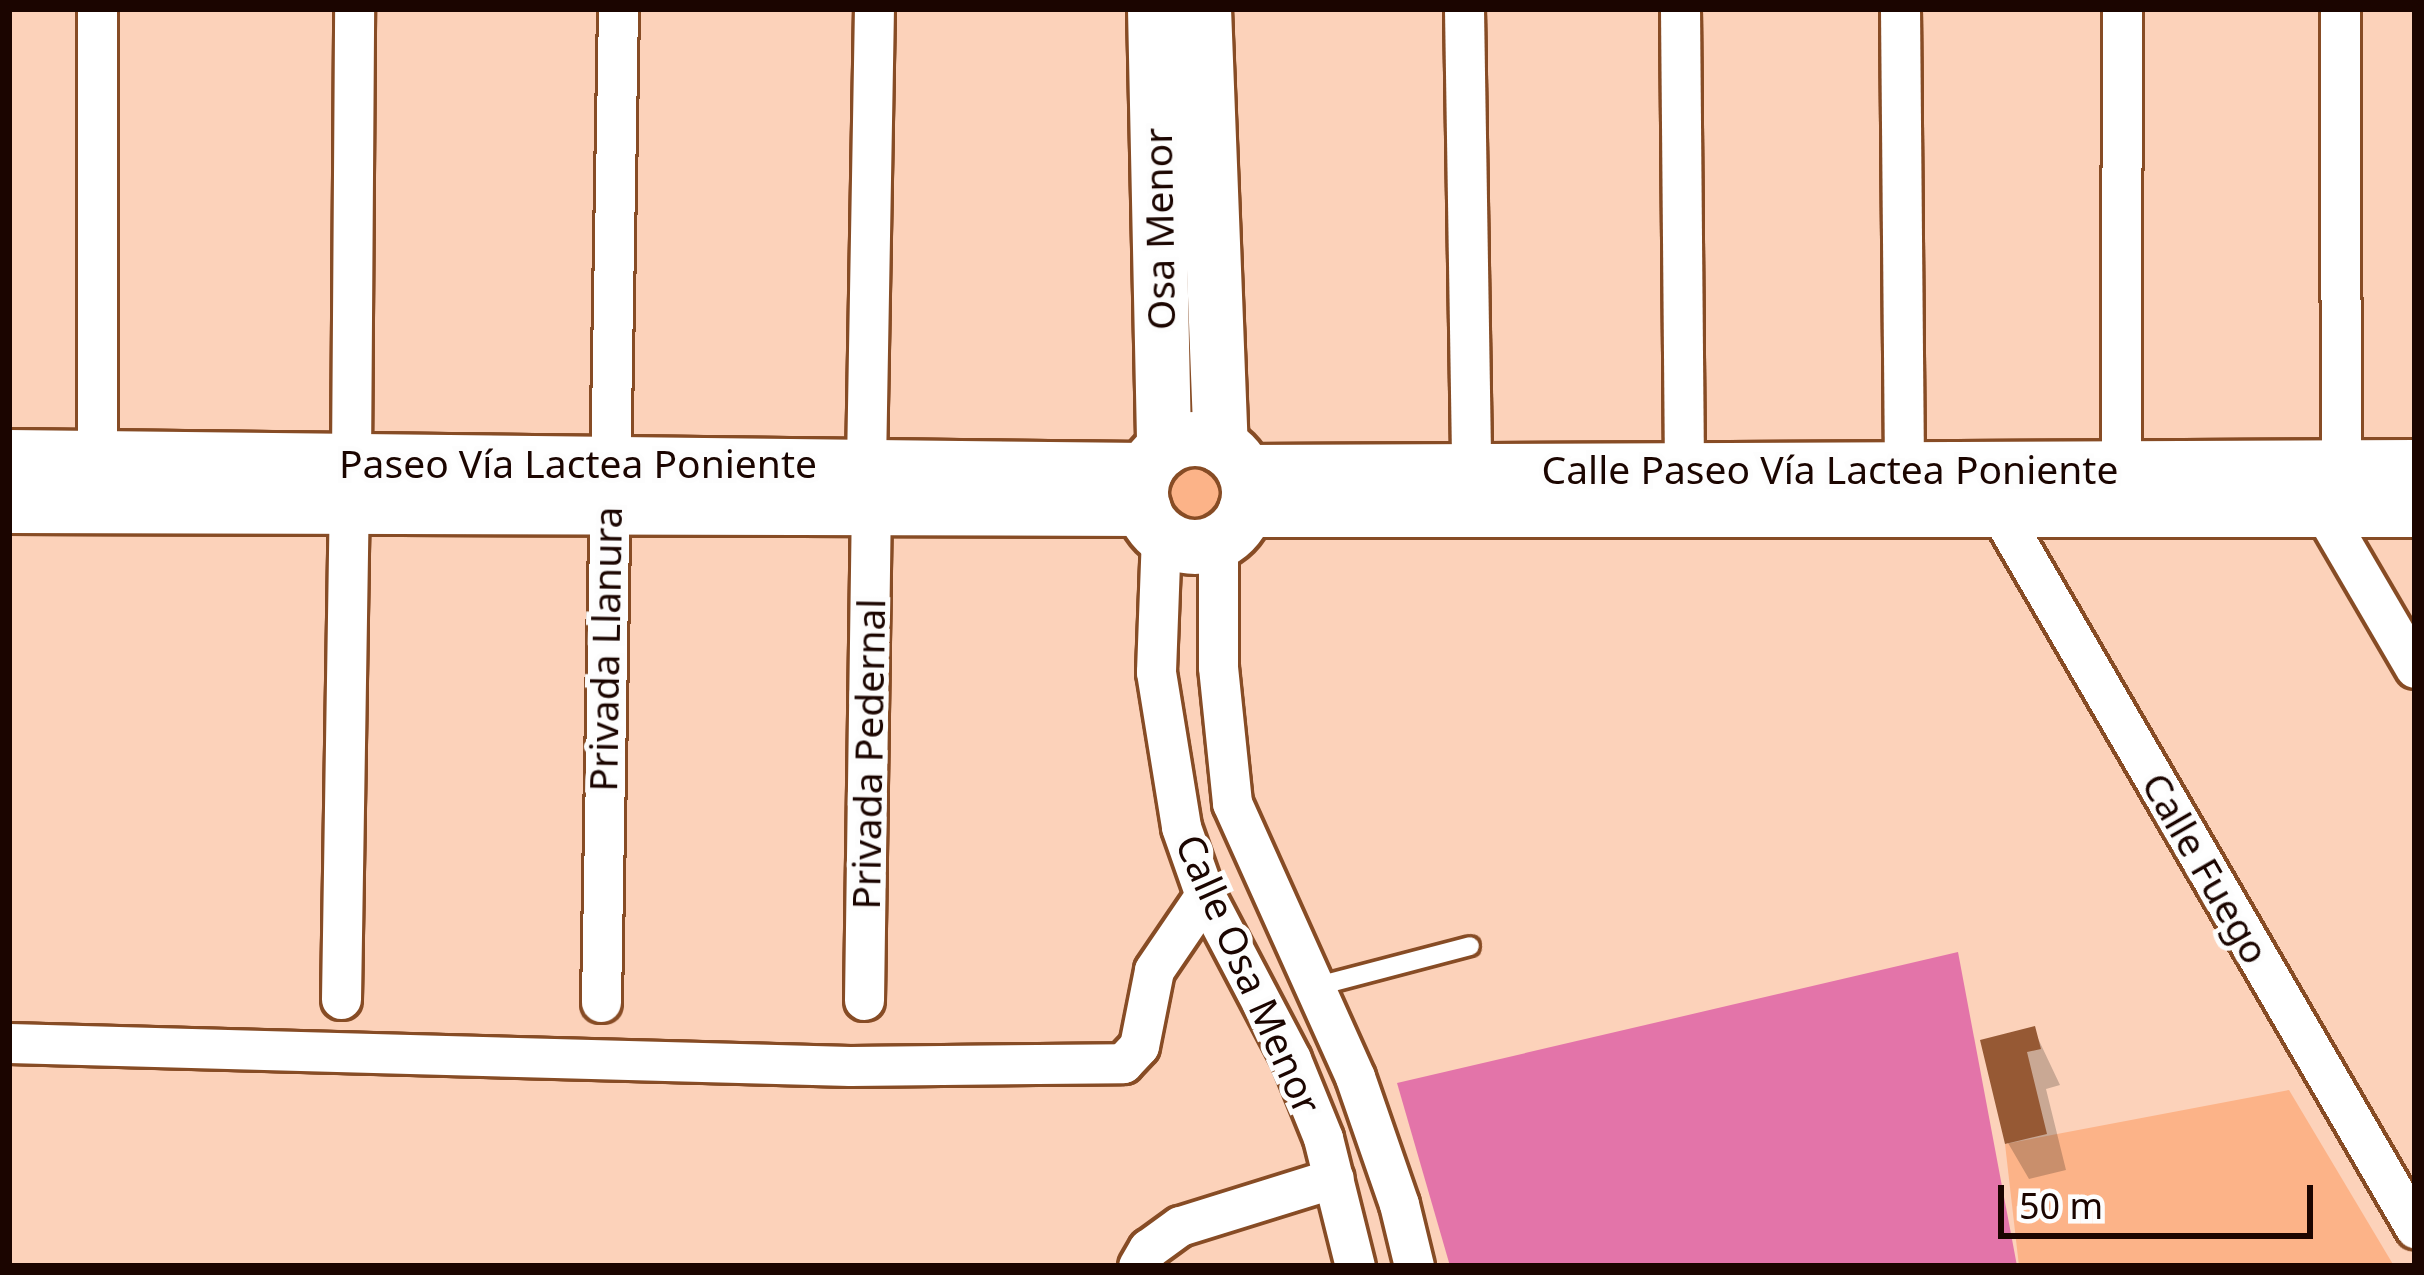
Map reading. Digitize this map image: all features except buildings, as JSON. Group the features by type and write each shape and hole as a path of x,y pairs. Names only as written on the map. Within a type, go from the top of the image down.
{"street":[{"path":"97,9 97,457"},
{"path":"341,999 355,9"},
{"name":"Privada Llanura","path":"602,1002 618,9"},
{"name":"Privada Pedernal","path":"864,1000 874,9"},
{"name":"Osa Menor","path":"1154,491 1155,9"},
{"name":"Osa Menor","path":"1204,9 1233,492"},
{"path":"1464,9 1471,470"},
{"path":"1680,9 1684,467"},
{"path":"1900,9 1904,468"},
{"path":"2121,468 2122,9"},
{"path":"2340,9 2332,487 2415,668"},
{"path":"1154,491 1192,440 1233,492"},
{"name":"Paseo Vía Lactea Poniente","path":"9,457 97,457 350,484"},
{"name":"Calle Paseo Vía Lactea Poniente","path":"1233,492 1471,470 1684,467 2121,468 2332,487 2415,467"},
{"path":"9,506 350,484 1154,491"},
{"path":"1233,492 1996,508 2332,487 2415,510"},
{"path":"1154,491 1188,547 1233,492"},
{"name":"Calle Osa Menor","path":"1154,491 1156,672 1180,827 1205,895 1291,1059 1334,1178 1355,1266"},
{"name":"Calle Osa Menor","path":"1233,492 1218,667 1232,803 1318,986 1400,1204 1414,1266"},
{"name":"Calle Fuego","path":"1996,508 2415,1228"},
{"path":"9,1043 827,1066 1123,1063 1139,1046 1154,970 1205,895"},
{"path":"1138,1266 1148,1249 1180,1226 1334,1178"}],"lane":[{"path":"1318,986 1470,946"}],"shaded area":[{"path":"1194,466 1214,474 1222,494 1214,514 1194,522 1174,514 1166,494 1174,474"},
{"path":"1958,952 2017,1266 1450,1266 1397,1083"},
{"path":"2289,1090 2394,1266 2019,1266 2005,1144"}]}
